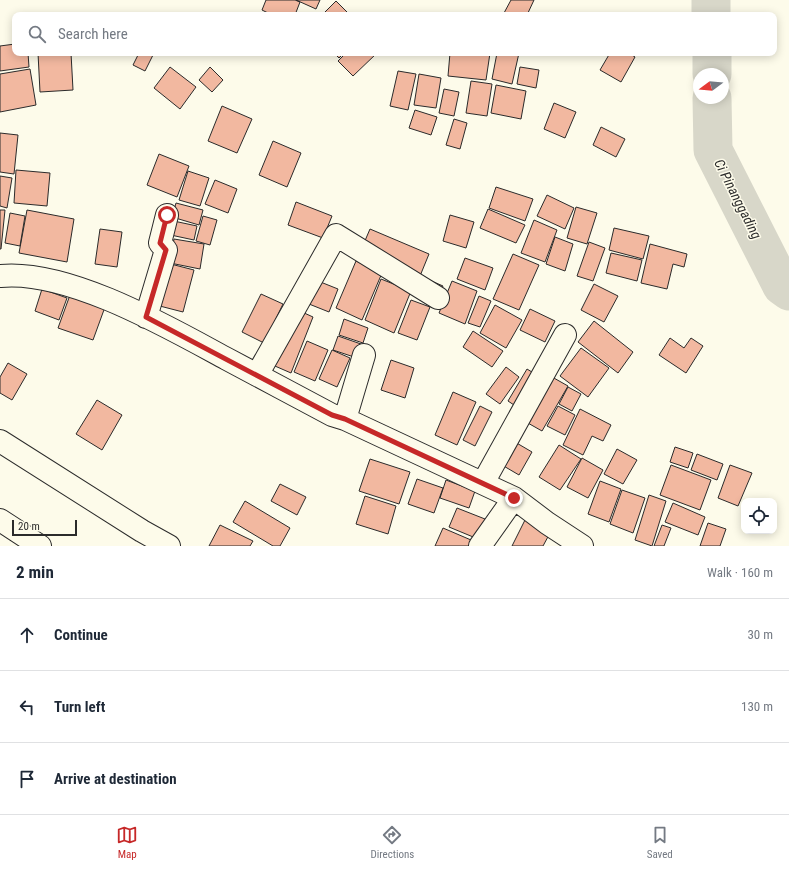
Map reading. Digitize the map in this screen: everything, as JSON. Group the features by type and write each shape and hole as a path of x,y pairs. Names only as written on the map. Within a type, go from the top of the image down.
{"street":[{"path":"146,317 166,250 160,243 167,215"},
{"path":"256,375 336,235 438,298"},
{"path":"0,276 23,275 43,278 87,292 146,317 332,415 345,419 514,498 547,523 582,546"},
{"path":"483,483 565,334"},
{"path":"345,419 364,355"},
{"path":"0,441 142,531 169,546"},
{"path":"480,546 514,498"},
{"path":"0,520 40,546"}],"building":[{"path":"266,0 295,0 300,2 296,12 266,12 262,10"},
{"path":"296,0 320,0 316,9"},
{"path":"511,0 534,0 528,12 505,12"},
{"path":"336,1 347,12 325,12"},
{"path":"12,44 12,56 28,56 29,67 0,71 0,46"},
{"path":"38,56 71,56 73,90 40,92"},
{"path":"138,56 152,56 145,71 133,65"},
{"path":"343,56 374,56 353,76 338,61"},
{"path":"450,56 490,56 486,80 448,76"},
{"path":"496,56 518,56 512,84 492,79"},
{"path":"608,56 635,57 621,82 600,70"},
{"path":"170,67 196,87 180,109 154,88"},
{"path":"210,67 223,80 212,92 199,80"},
{"path":"520,67 539,70 536,88 517,84"},
{"path":"30,69 36,105 0,112 0,74"},
{"path":"398,71 416,74 408,110 390,106"},
{"path":"419,74 441,78 436,108 414,105"},
{"path":"471,81 492,84 487,116 466,113"},
{"path":"496,85 526,91 521,119 491,113"},
{"path":"444,89 459,92 454,116 439,113"},
{"path":"554,103 576,112 565,138 544,129"},
{"path":"222,106 252,119 237,153 208,141"},
{"path":"415,110 437,117 431,135 409,128"},
{"path":"454,119 467,123 460,149 446,145"},
{"path":"601,127 625,139 616,157 593,145"},
{"path":"0,133 18,135 14,174 0,172"},
{"path":"273,141 301,153 287,187 259,175"},
{"path":"159,154 189,166 177,197 147,185"},
{"path":"16,170 50,173 47,206 14,203"},
{"path":"188,171 209,178 200,206 179,200"},
{"path":"0,176 12,178 7,208 0,206"},
{"path":"215,180 237,189 228,213 205,204"},
{"path":"496,187 533,199 525,221 489,208"},
{"path":"547,195 574,208 565,229 537,216"},
{"path":"296,202 332,216 323,238 288,225"},
{"path":"176,203 203,210 199,225 172,217"},
{"path":"576,207 597,213 587,244 567,238"},
{"path":"488,209 525,225 516,243 480,228"},
{"path":"0,210 5,210 1,249 0,249"},
{"path":"27,210 74,219 67,262 19,253"},
{"path":"10,213 25,216 20,246 5,243"},
{"path":"450,215 474,222 466,248 443,241"},
{"path":"203,216 217,220 210,245 196,241"},
{"path":"169,220 197,226 194,240 166,234"},
{"path":"534,220 557,230 545,262 521,253"},
{"path":"614,228 649,236 643,259 609,250"},
{"path":"100,229 122,232 117,267 95,264"},
{"path":"370,229 429,254 420,276 443,286 438,298 358,257"},
{"path":"555,237 573,244 565,271 546,264"},
{"path":"174,239 204,244 200,269 170,263"},
{"path":"589,242 605,248 593,281 577,276"},
{"path":"650,244 687,254 684,267 673,264 667,289 641,283"},
{"path":"611,253 642,260 637,281 606,273"},
{"path":"513,254 539,265 519,310 493,299"},
{"path":"465,258 493,268 485,290 457,279"},
{"path":"356,261 382,273 362,320 336,308"},
{"path":"163,262 194,270 183,312 152,304"},
{"path":"308,277 338,289 329,312 299,300"},
{"path":"381,279 411,291 394,333 365,320"},
{"path":"452,281 477,291 465,324 439,313"},
{"path":"594,284 618,296 604,322 581,310"},
{"path":"42,289 67,298 59,320 35,311"},
{"path":"261,294 283,304 264,343 242,332"},
{"path":"70,295 105,307 93,340 58,328"},
{"path":"479,296 491,301 480,327 468,323"},
{"path":"411,300 430,307 417,340 398,333"},
{"path":"495,305 522,320 506,348 480,333"},
{"path":"291,307 313,317 291,373 268,363"},
{"path":"530,309 555,321 545,342 520,330"},
{"path":"344,319 368,328 363,343 339,335"},
{"path":"594,321 633,352 618,373 578,342"},
{"path":"473,331 503,351 492,367 463,347"},
{"path":"338,336 361,344 357,358 333,350"},
{"path":"670,338 684,348 691,338 703,346 686,373 659,355"},
{"path":"307,341 328,350 315,381 294,372"},
{"path":"581,348 609,368 588,397 560,376"},
{"path":"332,350 350,358 337,387 319,379"},
{"path":"391,360 414,368 405,398 381,390"},
{"path":"8,363 27,374 12,400 0,393 0,377"},
{"path":"506,367 519,377 500,404 486,394"},
{"path":"527,369 540,377 520,409 508,401"},
{"path":"545,373 568,386 542,431 519,418"},
{"path":"568,387 581,394 572,411 559,404"},
{"path":"453,392 476,402 457,445 435,435"},
{"path":"97,400 122,415 102,450 76,434"},
{"path":"480,406 492,412 475,446 463,440"},
{"path":"558,406 575,415 565,435 547,426"},
{"path":"580,409 611,425 603,441 592,436 583,455 563,445"},
{"path":"503,435 532,452 519,475 490,458"},
{"path":"559,445 581,459 560,490 539,477"},
{"path":"675,447 693,453 688,468 670,462"},
{"path":"617,449 637,460 623,484 604,474"},
{"path":"697,454 723,464 717,480 691,470"},
{"path":"582,458 603,470 588,498 567,487"},
{"path":"370,459 410,472 399,504 359,491"},
{"path":"671,465 711,480 700,510 660,495"},
{"path":"730,465 752,473 738,506 718,498"},
{"path":"417,479 443,488 434,513 408,504"},
{"path":"446,480 475,491 469,508 440,498"},
{"path":"600,481 621,489 609,522 588,514"},
{"path":"280,484 306,497 297,515 271,501"},
{"path":"622,490 645,498 633,533 610,524"},
{"path":"649,495 666,501 652,546 635,540"},
{"path":"365,496 396,506 388,534 356,524"},
{"path":"245,501 290,528 280,546 273,546 233,522"},
{"path":"673,503 705,517 698,535 665,522"},
{"path":"457,508 485,519 478,539 449,527"},
{"path":"525,520 550,533 543,546 512,546"},
{"path":"708,523 726,529 720,546 700,546"},
{"path":"220,525 253,541 250,546 209,546"},
{"path":"662,525 671,528 664,546 654,546"},
{"path":"443,528 478,543 476,546 435,546"}],"waterway":[{"name":"Ci Pinanggading","path":"711,0 711,12"},
{"name":"Ci Pinanggading","path":"712,56 712,68"},
{"name":"Ci Pinanggading","path":"712,104 713,150 782,286 789,291"}],"route":[{"path":"167,215 160,243 166,250 146,317 159,322 332,415 345,419 514,498"}]}
